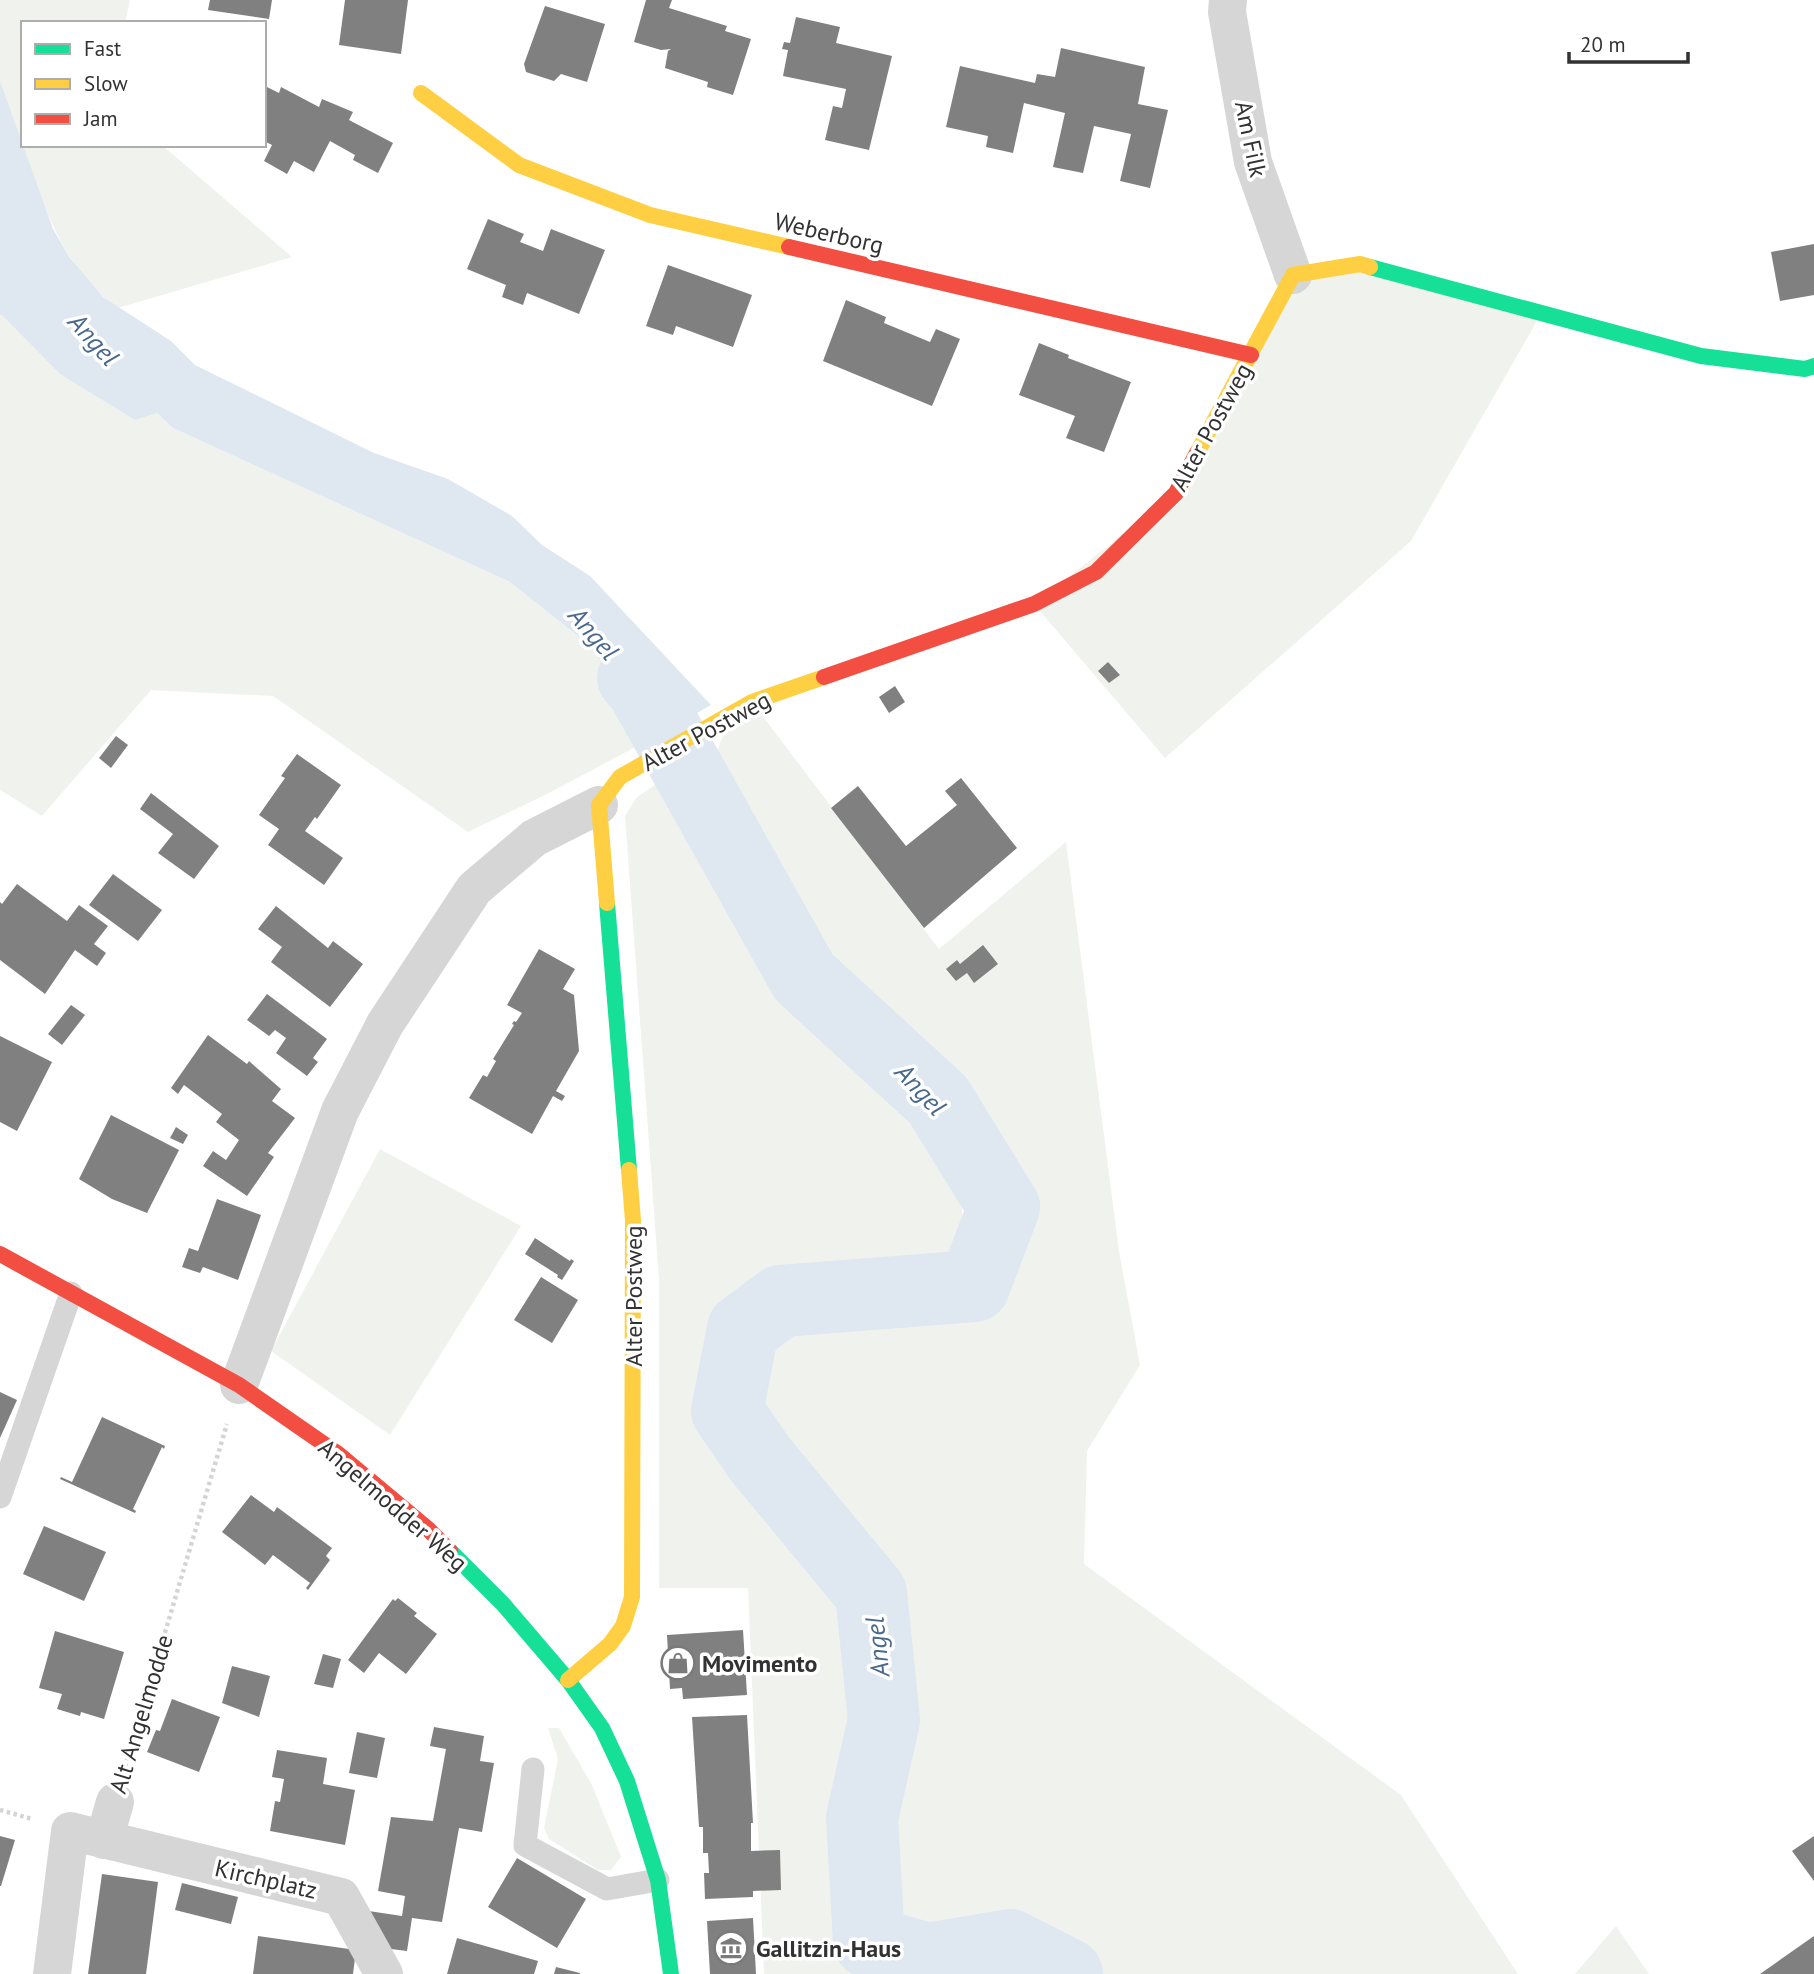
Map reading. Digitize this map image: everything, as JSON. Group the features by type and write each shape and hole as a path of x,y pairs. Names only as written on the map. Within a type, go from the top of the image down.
{"street":[{"name":"Am Filk","path":"1228,0 1227,12 1253,162 1293,275"},
{"name":"Weberborg","path":"421,93 519,165 650,215 1251,355"},
{"path":"1293,275 1360,264 1701,356 1811,372"},
{"name":"Alter Postweg","path":"234,1400 303,1205 340,1111 385,1024 474,889 534,838 599,805 620,777 752,702 1034,604 1096,572 1176,493 1293,275"},
{"name":"Alter Postweg","path":"568,1680 610,1644 623,1626 632,1597 633,1221 599,805"},
{"name":"Angelmodder Weg","path":"0,1254 71,1293 234,1400 337,1453 428,1528 503,1604 568,1680 602,1728 627,1781 659,1880 671,1974"},
{"name":"Alt Angelmodde","path":"104,1840 115,1802"},
{"path":"52,1974 70,1831 104,1840"},
{"name":"Kirchplatz","path":"104,1840 341,1897 384,1974"}],"lane":[{"path":"0,1497 71,1293"},
{"path":"533,1769 525,1845 607,1889 659,1880"}],"path":[{"name":"Alt Angelmodde","path":"115,1802 234,1400"}],"shaded area":[{"path":"0,0 130,0 125,21 21,21 21,141 0,80"},
{"path":"23,147 164,147 292,257 118,308 98,292 68,254 37,188"},
{"path":"1360,264 1541,314 1411,541 1165,758 1034,604 1176,493 1293,275"},
{"path":"2,314 157,413 173,428 510,582 588,644 608,671 619,700 647,741 468,832 273,696 151,690 42,816 0,790"},
{"path":"752,702 939,949 1066,842 1119,1251 1140,1365 1087,1451 1084,1564 1401,1795 1518,1974 1067,1974 1010,1945 928,1959 869,1942 862,1818 884,1720 871,1593 760,1459 727,1411 743,1329 781,1301 974,1286 1004,1207 938,1100 804,977 716,754 731,714"},
{"path":"663,779 780,989 840,1047 916,1111 962,1183 962,1238 943,1269 780,1292 735,1327 719,1410 754,1467 858,1594 875,1724 853,1814 860,1947 926,1966 1007,1953 1053,1974 764,1974 748,1588 659,1588 659,1279 625,816 636,798"},
{"path":"380,1149 521,1226 390,1435 271,1351"},
{"path":"548,1728 559,1728 592,1785 621,1857 611,1870 598,1870 549,1839 544,1828 558,1759"},
{"path":"1616,1926 1649,1974 1575,1974"}],"water":[{"path":"0,81 21,140 21,147 24,147 53,229 70,258 103,297 171,341 195,365 374,453 448,479 512,516 542,545 590,576 711,705 647,741 619,700 608,671 588,644 510,582 173,428 157,413 135,420 60,374 0,315"}],"building":[{"path":"210,0 272,0 269,19 208,10"},
{"path":"345,0 408,0 401,54 339,45"},
{"path":"646,0 672,0 669,8 727,26 725,31 751,39 733,95 707,87 708,82 665,68 668,51 671,49 661,50 634,42"},
{"path":"545,6 605,24 587,82 561,74 554,81 526,72 524,64"},
{"path":"796,17 840,27 836,43 892,56 869,150 825,140 833,106 842,108 846,89 783,76 788,50 782,49 784,42 790,43"},
{"path":"1061,48 1145,67 1138,104 1168,110 1150,188 1120,181 1131,134 1094,126 1083,173 1053,167 1065,113 1024,103 1013,153 986,147 988,136 946,127 960,66 1035,83 1037,74 1055,77"},
{"path":"281,87 319,107 322,99 353,112 349,120 393,143 378,173 353,160 355,155 330,141 314,172 294,161 287,174 264,161 272,145 266,142 266,89 279,93"},
{"path":"488,219 524,234 520,242 543,251 551,229 605,250 579,314 527,293 523,305 502,297 506,285 467,269"},
{"path":"1814,244 1814,295 1780,301 1771,252"},
{"path":"668,265 752,295 733,347 676,326 673,335 646,326"},
{"path":"846,300 886,317 884,323 930,342 936,329 960,339 932,406 823,361"},
{"path":"1039,343 1069,355 1068,358 1131,382 1104,452 1066,438 1075,416 1019,395"},
{"path":"1108,662 1120,675 1109,683 1098,671"},
{"path":"895,686 905,702 889,713 879,697"},
{"path":"116,736 128,745 111,768 99,758"},
{"path":"297,754 341,785 305,831 343,858 324,885 268,845 279,829 259,815 285,778 281,776"},
{"path":"961,778 1017,848 924,928 831,808 858,786 906,846 957,805 945,791"},
{"path":"151,793 219,846 194,879 158,853 173,834 140,809"},
{"path":"113,874 162,910 138,941 89,905"},
{"path":"17,884 67,921 79,905 108,926 94,944 106,953 97,966 75,950 45,994 0,960 0,902 2,904"},
{"path":"276,906 328,948 333,941 363,964 330,1007 271,962 282,947 258,929"},
{"path":"983,945 998,964 974,983 967,973 956,981 946,969 957,960 960,964"},
{"path":"539,949 575,969 563,989 574,995 579,1051 556,1091 565,1096 562,1101 553,1096 532,1134 469,1098 483,1075 487,1077 496,1061 493,1059 514,1025 512,1024 522,1013 507,1005"},
{"path":"267,994 327,1039 313,1058 318,1062 307,1076 276,1053 286,1038 275,1030 269,1036 247,1020"},
{"path":"71,1005 85,1015 62,1045 48,1034"},
{"path":"208,1035 247,1064 249,1061 281,1089 272,1101 295,1118 268,1153 274,1157 247,1196 203,1166 213,1151 226,1160 239,1140 216,1122 222,1114 184,1085 178,1094 171,1088"},
{"path":"0,1036 52,1062 17,1131 0,1122"},
{"path":"111,1115 179,1150 147,1213 112,1199 79,1179"},
{"path":"176,1127 188,1135 183,1144 170,1138"},
{"path":"217,1199 261,1215 238,1280 203,1267 200,1273 182,1267 189,1248 198,1251"},
{"path":"535,1238 574,1261 562,1280 525,1254"},
{"path":"541,1277 578,1300 552,1343 514,1320"},
{"path":"0,1392 17,1400 0,1438"},
{"path":"102,1417 165,1446 164,1449 162,1447 133,1509 135,1513 60,1479 61,1477 72,1482"},
{"path":"251,1495 274,1512 277,1507 332,1548 326,1556 330,1560 308,1590 306,1588 310,1583 273,1555 265,1565 222,1532"},
{"path":"44,1526 106,1552 84,1601 23,1574"},
{"path":"398,1598 417,1613 414,1616 437,1634 406,1674 379,1653 364,1673 348,1660 393,1599 395,1601"},
{"path":"743,1630 747,1695 683,1699 682,1688 670,1689 667,1635"},
{"path":"55,1631 124,1652 104,1719 57,1709 62,1694 39,1688"},
{"path":"323,1654 341,1659 333,1688 314,1684"},
{"path":"232,1666 270,1676 259,1717 222,1703"},
{"path":"172,1699 220,1717 199,1772 147,1752 156,1730 160,1731"},
{"path":"747,1715 753,1823 751,1851 780,1850 781,1890 753,1891 753,1897 705,1899 704,1873 709,1873 708,1853 703,1853 703,1827 699,1827 692,1717"},
{"path":"434,1727 484,1736 480,1761 494,1763 482,1832 459,1828 442,1922 412,1918 407,1951 383,1948 362,1910 402,1916 405,1896 378,1891 391,1817 433,1821 446,1749 430,1746"},
{"path":"357,1732 385,1738 377,1778 349,1773"},
{"path":"277,1750 327,1758 323,1784 355,1790 345,1845 270,1831 275,1801 280,1802 284,1779 272,1777"},
{"path":"0,1836 15,1840 1,1886 0,1886"},
{"path":"1814,1836 1814,1881 1792,1851"},
{"path":"517,1858 586,1899 557,1948 488,1907"},
{"path":"102,1874 158,1882 146,1974 88,1974"},
{"path":"182,1883 238,1897 231,1924 175,1910"},
{"name":"Gallitzin-Haus","path":"753,1918 756,1974 710,1974 707,1921"},
{"path":"258,1936 356,1950 353,1974 253,1974"},
{"path":"1814,1936 1814,1974 1760,1974"},
{"path":"457,1938 538,1961 534,1974 447,1974"},
{"path":"556,1967 580,1973 580,1974 554,1974"}],"waterway":[{"name":"Angel","path":"633,678 642,688 804,977 938,1100 1004,1207 974,1286 781,1301 743,1329 727,1411 760,1459 871,1593 884,1720 862,1818 869,1942 928,1959 1010,1945 1067,1974"}],"traffic: fast":[{"path":"1370,267 1701,356 1805,369 1814,366"},
{"path":"607,903 629,1170"},
{"path":"450,1551 503,1604 568,1680 602,1728 627,1781 658,1880 671,1974"}],"traffic: slow":[{"path":"421,93 519,165 650,215 789,247"},
{"path":"1197,453 1293,275 1360,264 1370,267"},
{"path":"607,903 599,805 620,777 752,702 824,677"},
{"path":"568,1680 610,1644 623,1626 632,1597 633,1221 629,1170"}],"traffic: jam":[{"path":"789,247 1251,355"},
{"path":"824,677 1034,604 1096,572 1176,493 1197,453"},
{"path":"0,1254 239,1385 337,1453 428,1529 450,1551"}],"place":[{"name":"Movimento","path":"678,1663"},
{"name":"Gallitzin-Haus","path":"731,1948"}]}
